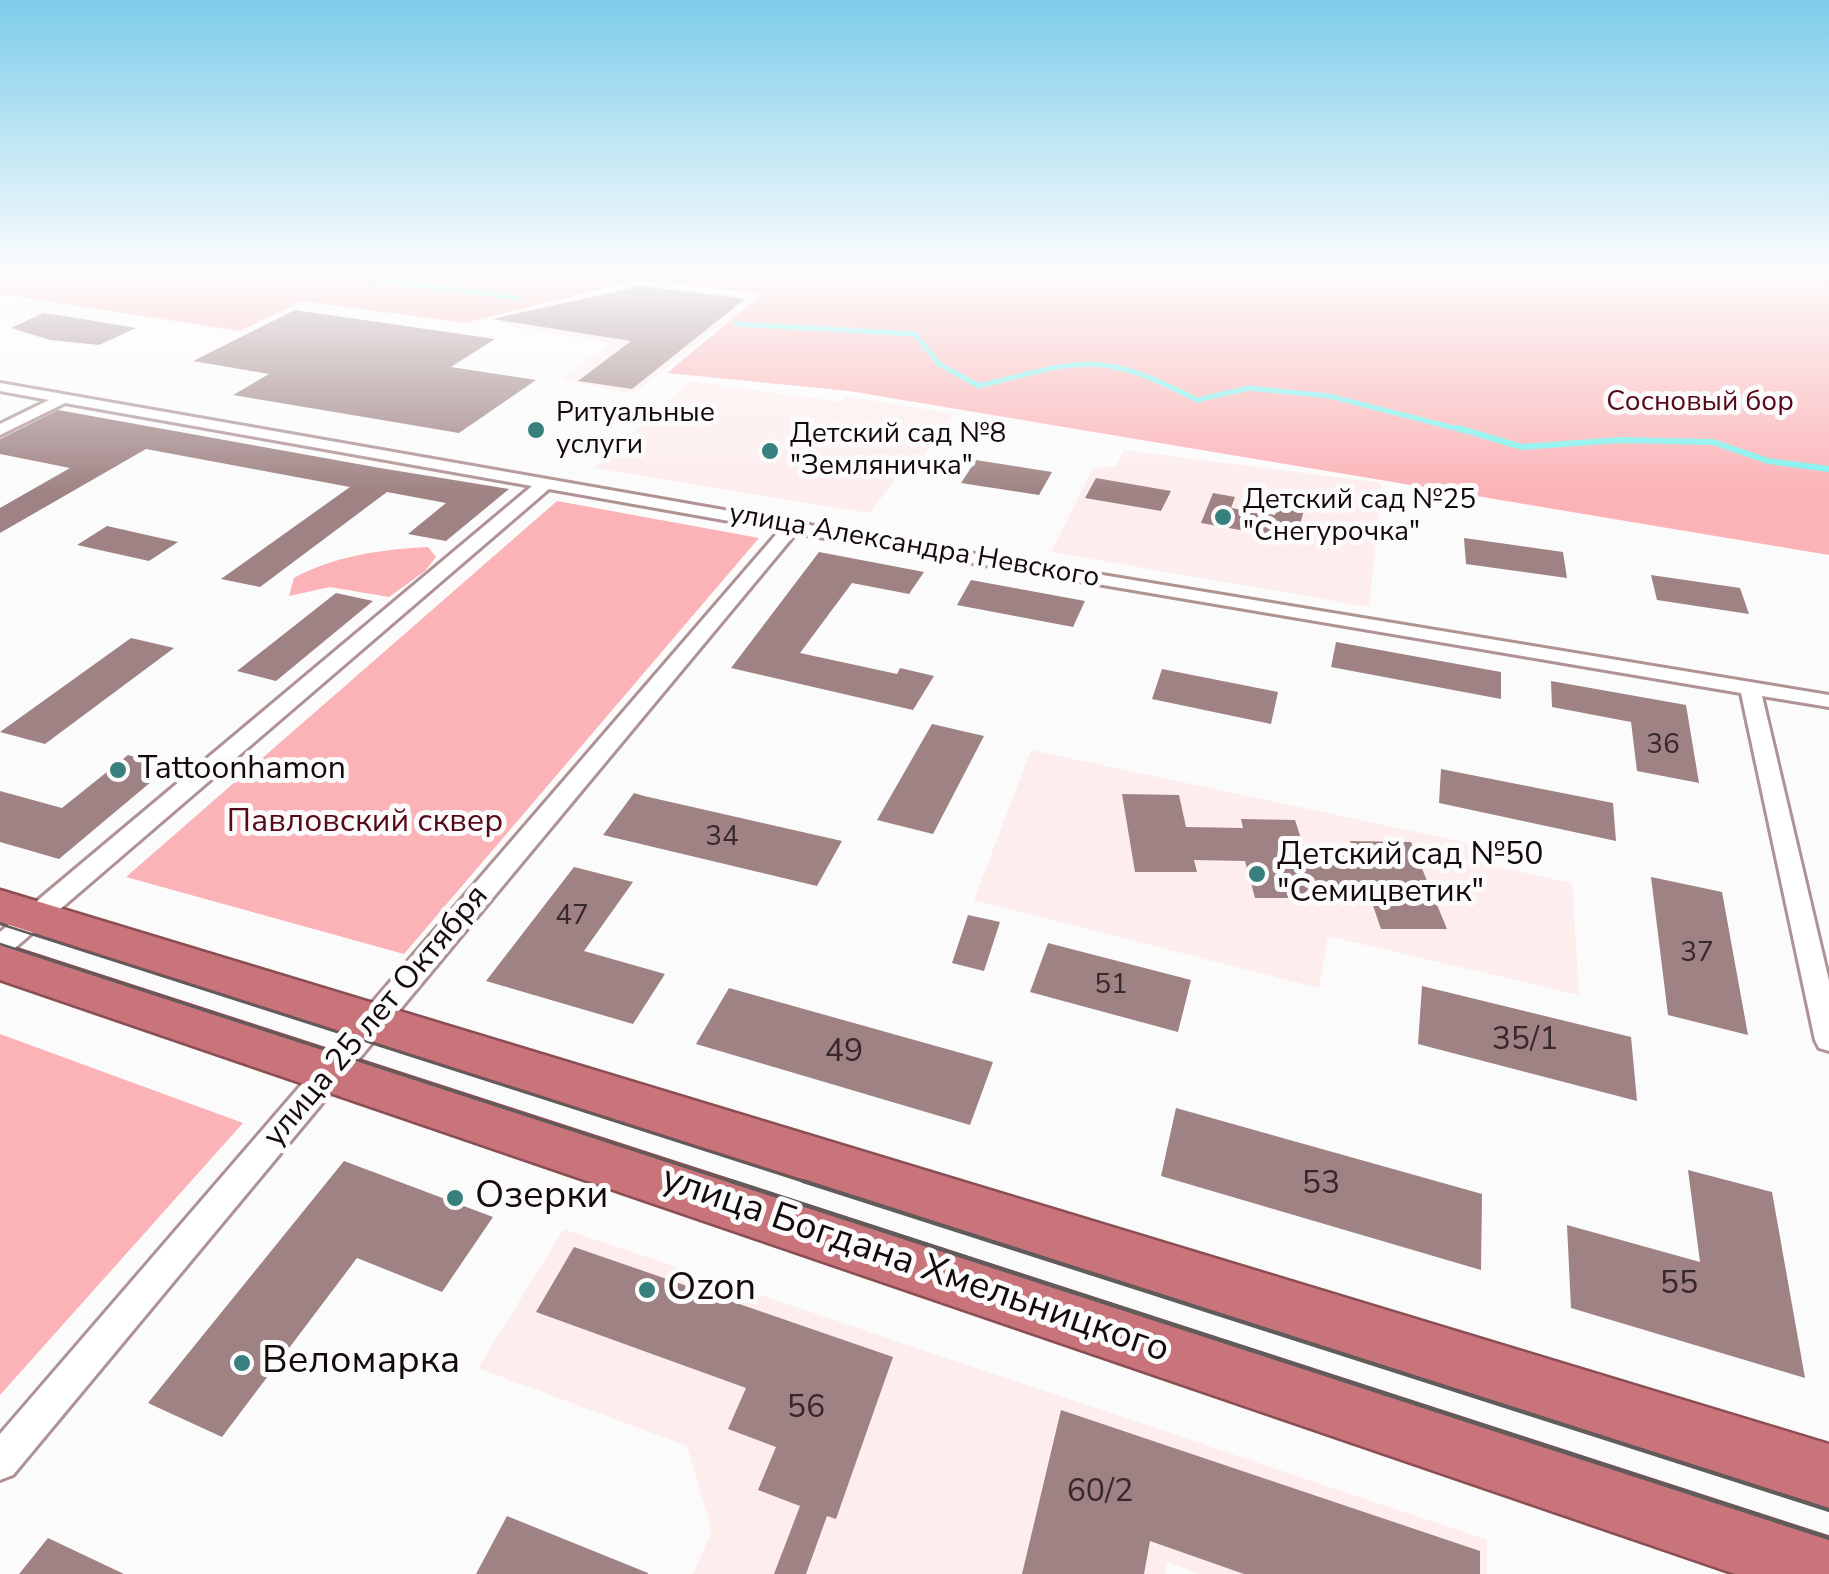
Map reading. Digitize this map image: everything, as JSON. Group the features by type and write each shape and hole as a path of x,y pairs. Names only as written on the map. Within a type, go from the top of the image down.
{"highway":[{"name":"улица Богдана Хмельницкого","path":"11,923 374,1021 1829,1476"},
{"name":"улица Богдана Хмельницкого","path":"0,962 1829,1572"}],"street":[{"name":"улица Александра Невского","path":"0,388 1829,702"},
{"path":"0,430 62,399"},
{"path":"11,923 546,482"},
{"name":"улица 25 лет Октября","path":"0,1462 792,526"},
{"path":"1750,687 1829,1040"}],"shaded area":[{"path":"604,347 693,347 633,394 561,379"},
{"name":"Детский сад №8 \"Земляничка\"","path":"690,381 840,402 846,396 955,414 910,475 900,473 870,513 594,468"},
{"name":"Детский сад №25 \"Снегурочка\"","path":"1124,450 1382,483 1369,607 1051,552 1093,468 1116,466"},
{"name":"Детский сад №50 \"Семицветик\"","path":"1031,750 1487,847 1488,865 1572,883 1579,995 1328,936 1319,988 974,900"},
{"path":"564,1229 1487,1540 1487,1574 1199,1574 1167,1562 1165,1574 693,1574 712,1531 687,1446 478,1368"}],"green space":[{"name":"Сосновый бор","path":"698,347 1829,347 1829,555 849,391 667,373"},
{"name":"Павловский сквер","path":"557,501 759,538 404,954 126,877"},
{"path":"428,547 436,557 425,571 389,597 330,587 289,596 294,578 325,564 377,552"},
{"path":"0,1034 243,1123 0,1395"}],"building":[{"path":"220,347 482,347 451,367 536,380 459,433 233,395 269,374 193,361"},
{"path":"622,347 684,347 632,389 578,381"},
{"path":"58,410 509,489 446,541 408,534 446,503 387,492 260,587 221,579 350,487 146,449 0,533 0,508 70,468 0,454 0,439"},
{"path":"976,460 1052,472 1039,495 961,483"},
{"path":"1096,478 1171,491 1161,511 1085,498"},
{"path":"1213,493 1235,497 1231,508 1275,515 1278,505 1304,510 1296,540 1201,523"},
{"path":"107,526 178,542 149,561 77,545"},
{"path":"1464,538 1563,552 1567,578 1466,564"},
{"path":"819,552 924,572 909,594 852,583 800,653 897,674 900,668 934,676 913,710 731,668"},
{"path":"1651,575 1740,588 1749,614 1657,600"},
{"path":"971,580 1085,601 1073,627 957,605"},
{"path":"336,593 373,601 276,681 237,671"},
{"path":"131,638 174,648 45,744 0,732"},
{"path":"1336,642 1501,672 1501,699 1331,667"},
{"path":"1162,669 1278,692 1271,724 1152,699"},
{"path":"1551,681 1686,705 1699,783 1637,771 1631,722 1552,707"},
{"path":"932,724 984,736 933,834 877,820"},
{"path":"128,755 170,766 59,859 0,842 0,791 62,808"},
{"path":"1441,769 1613,803 1616,841 1439,803"},
{"path":"634,793 842,841 817,886 603,835"},
{"path":"1122,794 1179,795 1186,827 1243,828 1241,819 1295,820 1305,851 1354,851 1350,841 1411,842 1447,929 1381,929 1367,888 1310,888 1313,898 1255,898 1245,861 1194,860 1197,872 1135,872"},
{"path":"574,867 633,882 584,951 665,974 633,1024 486,981"},
{"path":"1651,877 1722,892 1748,1035 1668,1015"},
{"path":"968,915 1000,922 984,971 952,963"},
{"path":"1048,943 1191,980 1178,1032 1030,992"},
{"path":"1422,986 1631,1037 1637,1101 1418,1044"},
{"path":"729,988 993,1062 970,1125 696,1044"},
{"path":"1176,1108 1482,1194 1481,1270 1161,1176"},
{"path":"344,1161 493,1217 442,1292 357,1258 222,1437 148,1403"},
{"path":"1688,1170 1772,1192 1805,1378 1571,1308 1567,1225 1700,1262"},
{"path":"574,1247 893,1357 836,1519 827,1516 806,1574 774,1574 800,1506 758,1490 776,1447 728,1429 746,1388 536,1312"},
{"path":"1061,1410 1480,1551 1480,1574 1244,1574 1150,1541 1144,1574 1022,1574"},
{"path":"507,1516 648,1573 648,1574 476,1574"},
{"path":"48,1538 124,1574 19,1574"}],"waterway":[{"path":"926,347 939,364 979,386 1068,366 1112,366 1197,400 1249,388 1329,396 1466,431"},
{"path":"1458,428 1522,447 1619,440 1713,442 1768,461 1829,469"}],"tram line":[{"path":"0,924 811,1184"},
{"path":"0,944 738,1184"},
{"path":"731,1181 1829,1538"},
{"path":"803,1181 1829,1510"}],"place":[{"name":"Ритуальные услуги","path":"536,430"},
{"name":"Детский сад №8 \"Земляничка\"","path":"770,451"},
{"name":"Детский сад №25 \"Снегурочка\"","path":"1223,517"},
{"name":"Tattoonhamon","path":"118,770"},
{"name":"Детский сад №50 \"Семицветик\"","path":"1257,874"},
{"name":"Озерки","path":"455,1198"},
{"name":"Ozon","path":"647,1290"},
{"name":"Веломарка","path":"242,1363"}]}
